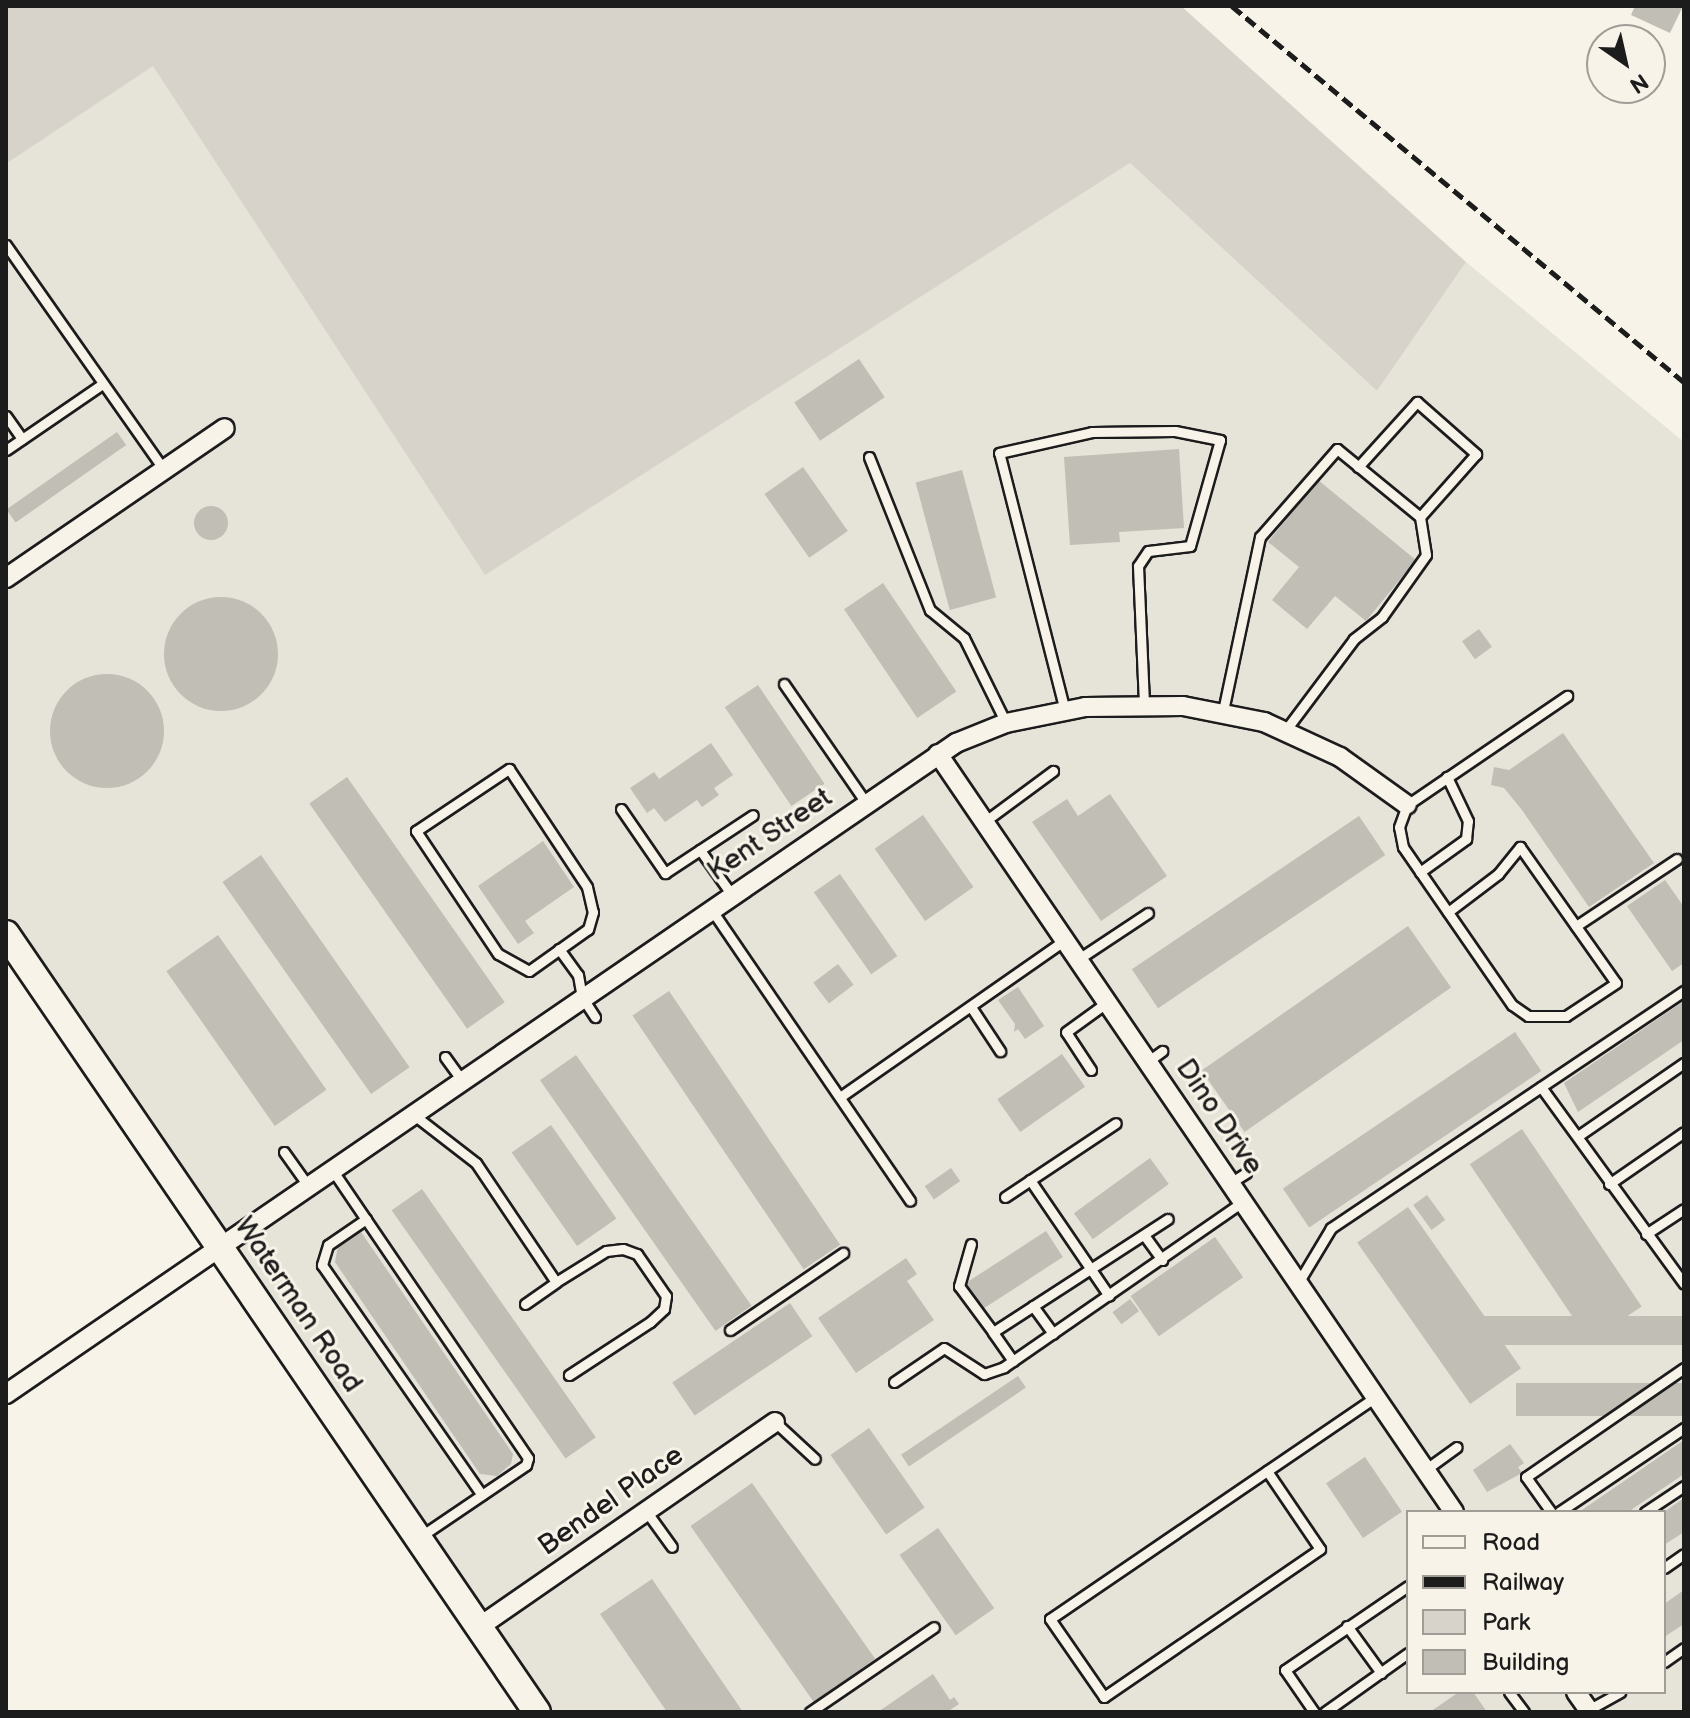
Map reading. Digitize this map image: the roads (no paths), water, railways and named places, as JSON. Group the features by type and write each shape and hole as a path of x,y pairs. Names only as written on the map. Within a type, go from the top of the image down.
{"main road":[{"name":"Waterman Road","path":"6,934 537,1712"}],"street":[{"path":"6,578 225,428"},
{"name":"Kent Street","path":"6,1394 222,1250 461,1079 938,754 1006,723 1065,711 1144,704 1223,711 1285,731 1340,757 1407,805"},
{"name":"Dino Drive","path":"938,754 1106,1003 1155,1056 1242,1202 1453,1510"},
{"name":"Bendel Place","path":"479,1627 775,1422"},
{"path":"1577,1694 1589,1711"}],"lane":[{"path":"6,245 101,385 164,470"},
{"path":"6,450 101,385"},
{"path":"1358,467 1417,402 1476,454 1420,517"},
{"path":"6,416 22,439"},
{"path":"1065,711 999,453 1092,432 1175,431 1220,440 1190,546 1148,551 1138,566 1144,704"},
{"path":"1223,711 1260,537 1337,449 1420,517 1426,555 1382,617 1354,639 1285,731"},
{"path":"869,457 930,610 964,638 1006,723"},
{"path":"784,684 866,803"},
{"path":"1448,912 1498,874 1520,847 1616,983 1566,1016 1528,1016 1512,1005 1403,847 1399,827 1407,805 1567,696"},
{"path":"509,769 587,887 593,912 588,929 559,949 529,971 498,954 416,831 509,769"},
{"path":"984,822 1053,771"},
{"path":"1420,872 1466,839 1468,821 1447,777"},
{"path":"621,809 665,873 753,815"},
{"path":"700,850 732,895"},
{"path":"1576,926 1677,859"},
{"path":"711,909 910,1201"},
{"path":"1077,960 1148,913"},
{"path":"840,1097 1064,941"},
{"path":"559,949 578,975 582,997 595,1017"},
{"path":"1298,1283 1331,1228 1684,991"},
{"path":"1091,1070 1066,1032 1106,1003"},
{"path":"971,1007 1000,1051"},
{"path":"445,1057 461,1079"},
{"path":"1578,1136 1684,1063"},
{"path":"1541,1087 1684,1284"},
{"path":"412,1113 476,1163 556,1282"},
{"path":"1005,1197 1116,1123"},
{"path":"1609,1184 1684,1132"},
{"path":"284,1152 309,1187"},
{"path":"333,1171 528,1458 526,1465 418,1538"},
{"path":"1230,1183 1246,1173"},
{"path":"1030,1180 1109,1296"},
{"path":"894,1382 944,1348 984,1374 1013,1361 1242,1202"},
{"path":"1646,1234 1684,1209"},
{"path":"366,1219 328,1245 322,1265 482,1495"},
{"path":"993,1332 1168,1219"},
{"path":"1144,1235 1162,1260"},
{"path":"971,1244 959,1286 1013,1361"},
{"path":"525,1304 606,1251 623,1249 637,1254 666,1296 664,1309 650,1322 569,1375"},
{"path":"730,1330 843,1253"},
{"path":"1033,1306 1053,1334"},
{"path":"1550,1510 1526,1477 1684,1368"},
{"path":"1267,1471 1320,1549 1104,1697 1050,1619 1375,1397"},
{"path":"775,1422 815,1459"},
{"path":"1562,1510 1684,1428"},
{"path":"1425,1470 1457,1447"},
{"path":"1648,1510 1684,1486"},
{"path":"646,1511 672,1547"},
{"path":"1666,1567 1684,1554"},
{"path":"1314,1712 1285,1670 1406,1587"},
{"path":"1347,1626 1381,1673"},
{"path":"810,1712 934,1627"},
{"path":"1666,1661 1684,1648"},
{"path":"1325,1712 1406,1654"},
{"path":"1510,1694 1524,1712"},
{"path":"1589,1711 1617,1694"}],"railway":[{"path":"1232,6 1684,382"}]}
